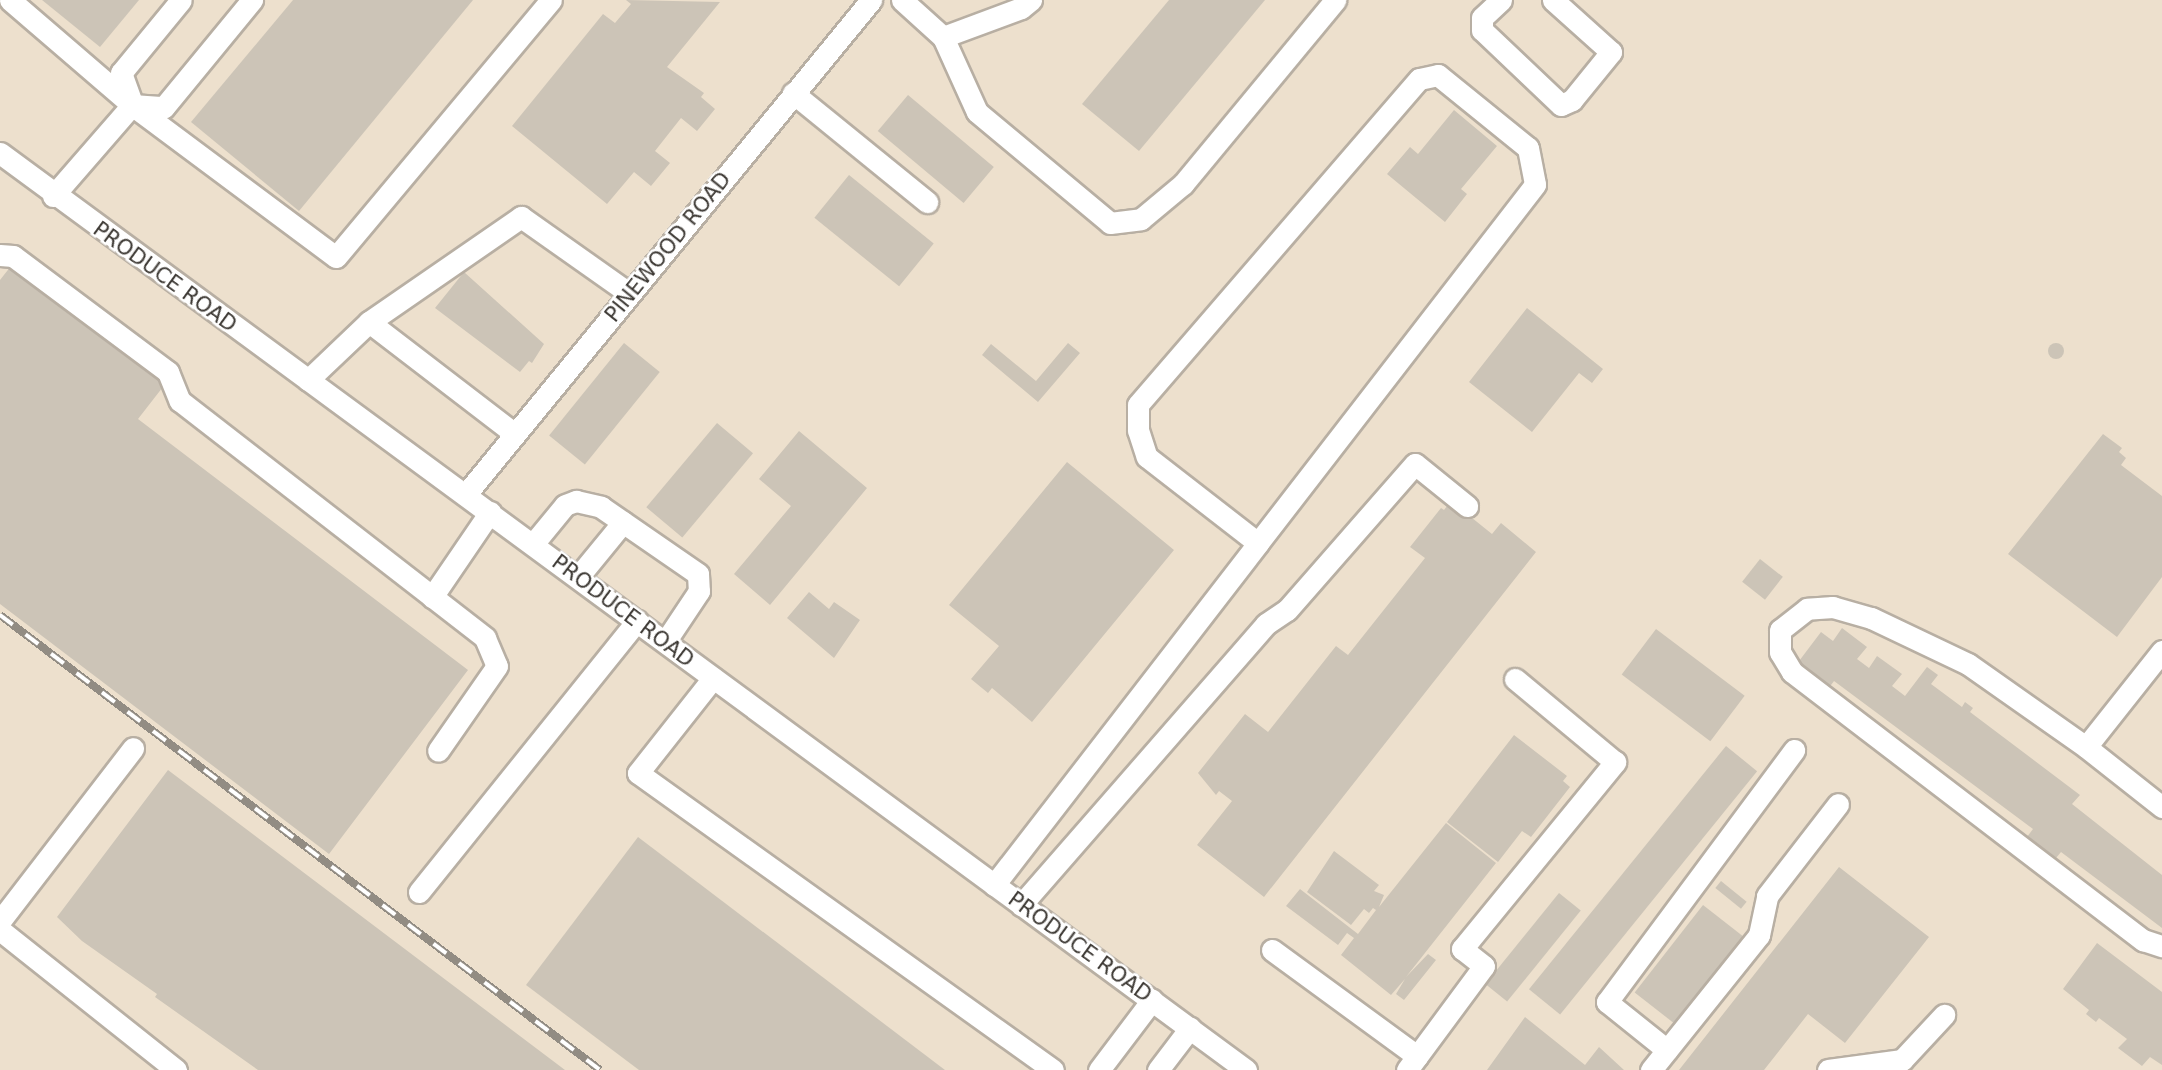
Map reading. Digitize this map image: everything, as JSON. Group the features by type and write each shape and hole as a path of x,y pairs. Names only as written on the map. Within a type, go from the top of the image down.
{"street":[{"path":"10,0 132,105 336,257 551,0"},
{"path":"132,105 121,73 181,0"},
{"path":"132,105 164,107 252,0"},
{"name":"PINEWOOD ROAD","path":"466,494 870,0"},
{"path":"902,0 943,37 977,112 1110,223 1141,219 1182,184 1335,0"},
{"path":"943,37 1021,8 1031,0"},
{"path":"1501,0 1482,18 1482,30 1561,105 1572,100 1611,52 1553,0"},
{"path":"994,885 1258,543 1535,184 1528,148 1438,75 1419,79 1138,404 1138,429 1147,457 1258,543"},
{"path":"793,93 927,202"},
{"path":"53,196 132,105"},
{"name":"PRODUCE ROAD","path":"0,153 53,196 466,494 1246,1070"},
{"path":"308,380 369,322 522,217 630,295"},
{"path":"0,255 13,256 169,372 180,401 485,638 496,666 438,751"},
{"path":"369,322 515,434"},
{"path":"1021,905 1266,624 1287,611 1415,464 1467,506"},
{"path":"533,544 565,505 576,500 601,507 698,574 699,591 665,642"},
{"path":"432,597 490,512"},
{"path":"578,577 623,522"},
{"path":"2162,807 2086,747 1968,664 1871,618 1833,607 1807,609 1780,631 1780,652 1791,673 2143,940 2162,946"},
{"path":"419,892 637,621"},
{"path":"2086,747 2162,651"},
{"path":"713,678 638,773 1053,1070"},
{"path":"1272,950 1412,1063 1484,966 1462,949 1615,762 1515,679"},
{"path":"0,921 133,748"},
{"path":"1667,1050 1607,1002 1794,750"},
{"path":"1651,1070 1759,935 1767,896 1838,804"},
{"path":"0,930 176,1070"},
{"path":"1099,1070 1152,1000"},
{"path":"1828,1070 1902,1060 1944,1015"},
{"path":"1158,1070 1190,1028"}],"shaded area":[{"path":"0,0 2162,0 2162,1070 0,1070"}],"building":[{"path":"42,0 139,0 100,47"},
{"path":"293,0 473,0 299,211 191,122"},
{"path":"626,0 720,2 667,67 704,93 701,97 715,109 697,131 681,118 655,151 670,163 651,186 634,172 607,204 512,126 603,14 615,23 631,4"},
{"path":"1169,0 1265,0 1139,151 1082,104"},
{"path":"908,95 994,167 964,203 878,131"},
{"path":"1454,110 1497,146 1461,189 1467,194 1445,222 1387,174 1410,147 1418,154"},
{"path":"849,175 934,244 899,286 814,218"},
{"path":"11,266 166,383 138,419 468,670 329,854 0,604 0,280"},
{"path":"464,272 544,344 532,363 529,361 520,372 435,308"},
{"path":"1527,308 1603,369 1592,383 1579,373 1532,432 1469,382"},
{"path":"624,343 660,372 585,464 549,435"},
{"path":"1068,343 1080,353 1038,402 982,355 991,344 1036,381"},
{"path":"2053,343 2059,343 2064,351 2062,357 2053,359 2048,354 2048,348"},
{"path":"717,423 753,453 682,537 646,507"},
{"path":"799,431 867,488 770,605 734,574 791,506 759,479"},
{"path":"2103,434 2122,448 2119,452 2126,458 2121,465 2162,496 2162,577 2117,637 2008,554"},
{"path":"1067,462 1174,550 1032,722 992,688 988,693 971,679 999,646 949,605"},
{"path":"1451,501 1492,534 1501,523 1536,552 1264,897 1197,845 1232,801 1219,791 1216,795 1198,773 1245,714 1268,732 1336,646 1348,655 1425,558 1410,547 1441,508 1444,510"},
{"path":"1760,559 1783,577 1765,600 1742,582"},
{"path":"809,592 829,609 834,602 860,620 834,658 787,618"},
{"path":"1842,628 1867,647 1857,659 1869,668 1877,656 1902,674 1892,686 1905,696 1927,667 1938,675 1931,684 1962,707 1965,702 1973,708 1970,712 2080,795 2072,804 2162,875 2162,928 2061,852 2056,858 2027,837 2033,829 1834,681 1825,693 1793,669 1821,632 1833,641"},
{"path":"1656,629 1745,696 1710,741 1622,675"},
{"path":"1514,735 1567,776 1563,781 1570,787 1531,837 1522,831 1498,862 1447,822"},
{"path":"1726,746 1757,771 1560,1014 1529,989"},
{"path":"168,770 565,1070 258,1070 155,997 157,994 82,941 57,917"},
{"path":"1446,823 1496,863 1406,977 1428,954 1436,960 1404,1000 1396,994 1405,979 1391,995 1341,955 1354,938 1347,933 1338,945 1286,906 1300,889 1358,934 1376,910 1373,908 1369,913 1364,909 1351,925 1307,892 1334,851 1379,885 1374,891 1384,895 1379,907"},
{"path":"638,837 945,1070 639,1070 526,985"},
{"path":"1839,867 1929,937 1845,1043 1808,1014 1764,1070 1679,1070"},
{"path":"1721,881 1747,902 1741,909 1715,888"},
{"path":"1559,893 1581,911 1507,1002 1485,984"},
{"path":"1703,905 1747,939 1679,1027 1635,992"},
{"path":"2097,943 2162,992 2162,1065 2150,1057 2142,1066 2118,1048 2127,1039 2099,1018 2096,1022 2086,1014 2089,1010 2063,989"},
{"path":"1525,1017 1585,1065 1599,1047 1624,1070 1487,1070"}],"railway":[{"path":"0,615 600,1070"}]}
